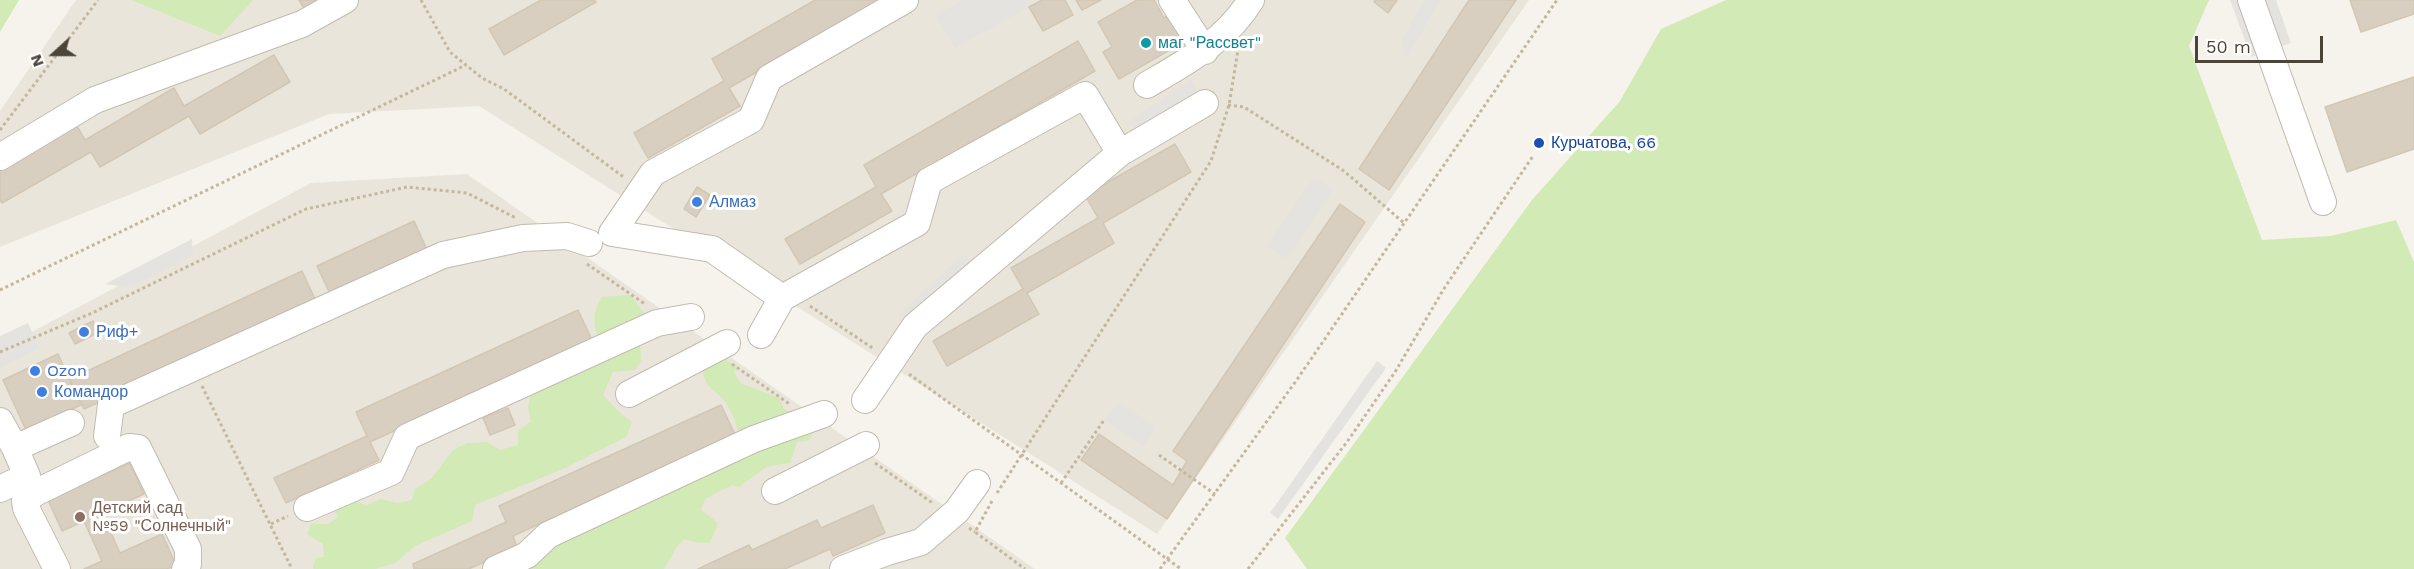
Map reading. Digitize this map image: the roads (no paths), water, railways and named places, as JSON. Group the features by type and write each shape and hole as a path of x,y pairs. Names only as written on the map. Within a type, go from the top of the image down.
{"lane":[{"path":"0,157 95,100 302,24 345,0"},
{"path":"786,295 712,249 612,233 653,173 751,120 769,78 905,0"},
{"path":"1172,0 1205,51"},
{"path":"1147,85 1205,51 1241,16 1251,0"},
{"path":"2251,0 2323,202"},
{"path":"761,335 786,295 917,223 929,181 1085,95 1120,153"},
{"path":"865,400 915,326 1120,153 1205,103"},
{"path":"107,436 111,405 443,255 524,238 567,236 587,253"},
{"path":"307,508 390,472 407,437 657,323 680,319"},
{"path":"629,394 719,347"},
{"path":"496,569 526,555 548,535 754,439 817,416"},
{"path":"0,421 27,476 0,489"},
{"path":"15,448 71,423"},
{"path":"57,569 26,508 25,501 129,447 138,448 188,549 188,564 185,569"},
{"path":"775,491 861,447"},
{"path":"843,569 921,542 951,516 977,483"}],"place":[{"name":"маг \"Рассвет\"","path":"1146,43"},
{"name":"Курчатова, 66","path":"1539,143"},
{"name":"Алмаз","path":"697,202"},
{"name":"Риф+","path":"84,332"},
{"name":"Ozon","path":"35,371"},
{"name":"Командор","path":"42,392"},
{"name":"Детский сад №59 \"Солнечный\"","path":"80,517"}]}
